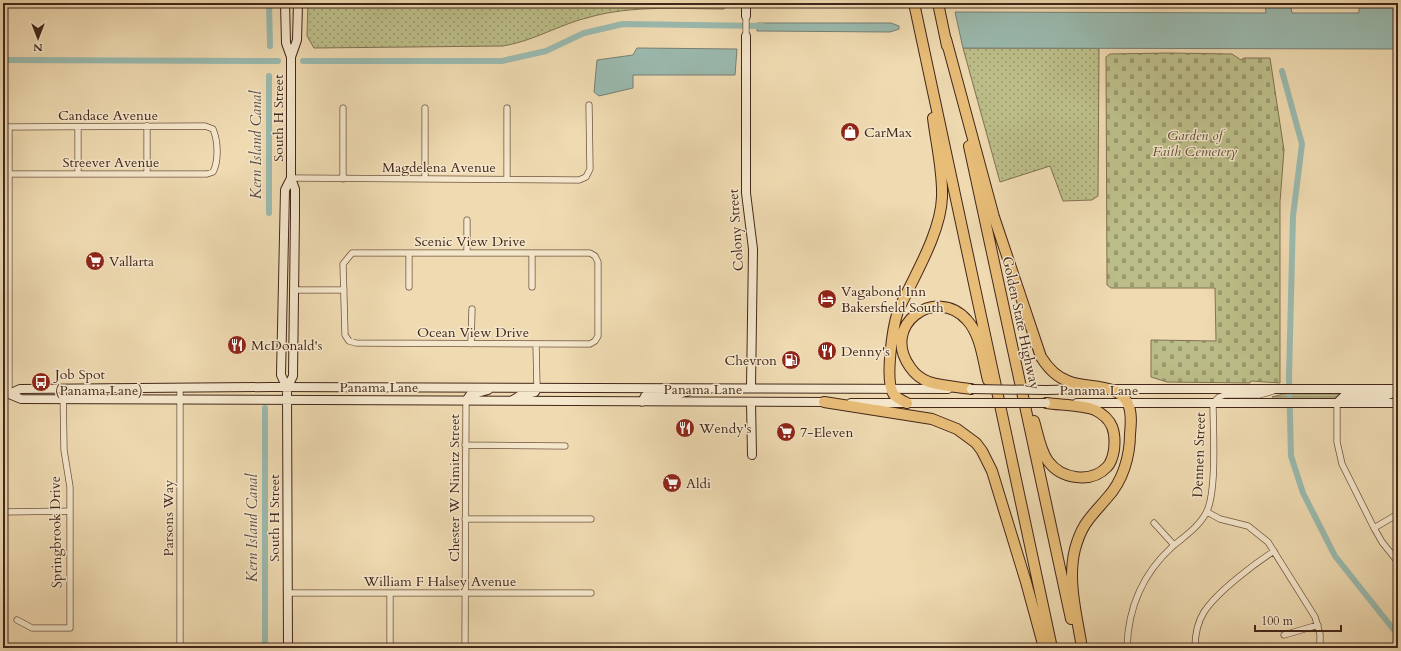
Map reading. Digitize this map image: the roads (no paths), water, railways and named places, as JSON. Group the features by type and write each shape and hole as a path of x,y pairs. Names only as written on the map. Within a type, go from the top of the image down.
{"highway":[{"path":"914,3 1052,648"},
{"name":"Golden State Highway","path":"938,3 1078,648"},
{"path":"946,39 994,217 1041,357 1052,372 1068,382 1110,389 1121,395 1128,402 1131,415 1130,450 1126,464 1108,497 1090,515 1084,526 1073,559 1072,585 1082,648"},
{"path":"907,403 895,396 891,389 890,347 894,323 934,233 941,208 942,184 923,42"},
{"path":"971,389 928,382 913,370 904,358 901,346 904,326 914,315 934,307 948,308 961,314 972,326 1014,471"},
{"path":"1007,324 1042,448 1048,461 1064,474 1079,478 1094,475 1108,466 1114,453 1115,436 1112,424 1093,410 1046,403"},
{"path":"824,402 932,420 957,429 976,443 982,451 992,471 1026,582 1044,648"}],"main road":[{"name":"South H Street","path":"285,3 286,43 290,57 291,178 295,189 293,376 287,388"},
{"name":"South H Street","path":"290,57 297,40 298,3"},
{"name":"Colony Street","path":"746,3 746,16"},
{"name":"Colony Street","path":"746,36 746,193 753,255 751,388"},
{"name":"South H Street","path":"288,648 287,388 281,375 285,190 291,178"},
{"path":"284,231 289,277 294,290"},
{"path":"284,291 288,299 294,328"},
{"name":"Panama Lane","path":"6,394 20,389 492,387 1398,390"},
{"path":"466,401 470,395 484,392 492,387"},
{"path":"512,401 521,395 534,392 537,388"},
{"path":"642,402 645,396 648,395 679,394 696,388"},
{"path":"1337,403 1344,396 1385,396 1398,390"},
{"name":"Panama Lane","path":"6,394 21,399 907,403 1398,403"},
{"name":"Colony Street","path":"751,402 752,455"}],"street":[{"name":"Colony Street","path":"746,16 746,36"},
{"name":"Magdelena Avenue","path":"291,178 579,180 586,177 590,169 589,105"},
{"path":"343,108 343,179"},
{"path":"425,108 425,179"},
{"path":"507,108 507,179"},
{"path":"147,126 147,174"},
{"name":"Candace Avenue","path":"6,127 205,126 213,129 216,137 216,166 213,172"},
{"path":"6,127 9,174 6,394"},
{"path":"78,127 78,174"},
{"name":"Streever Avenue","path":"9,174 207,174 213,172"},
{"path":"468,220 468,253"},
{"name":"Scenic View Drive","path":"344,290 343,264 346,258 352,253 590,253 595,256 598,262 598,336 595,341"},
{"path":"409,253 409,287"},
{"path":"532,253 532,288"},
{"path":"294,290 344,290"},
{"name":"Ocean View Drive","path":"344,290 345,335 349,341 356,343 590,344 595,341"},
{"path":"472,309 472,344"},
{"path":"536,344 537,388"},
{"name":"Parsons Way","path":"180,388 180,648"},
{"name":"Colony Street","path":"751,388 751,402"},
{"name":"Springbrook Drive","path":"17,620 32,628 70,628 70,487 64,450 63,389"},
{"name":"Dennen Street","path":"1127,648 1129,622 1141,586 1156,564 1174,545 1198,525 1206,512 1212,488 1213,403 1219,397 1225,395 1259,395 1282,389"},
{"name":"Chester W Nimitz Street","path":"465,648 466,401"},
{"path":"1337,403 1337,434 1339,454 1374,528 1382,542 1398,562"},
{"path":"465,446 565,446"},
{"path":"3,512 70,512"},
{"path":"1206,512 1220,519 1244,525 1255,530 1268,542 1312,611 1318,625 1320,648"},
{"path":"1374,528 1398,514"},
{"path":"465,519 591,519"},
{"path":"1154,523 1174,545"},
{"path":"1195,648 1200,622 1209,605 1260,560 1274,551"},
{"name":"William F Halsey Avenue","path":"288,593 591,593"},
{"path":"390,593 390,648"},
{"path":"1284,635 1318,625"}],"water":[{"path":"1265,3 1290,3 1292,13 1359,13 1359,3 1398,3 1398,49 963,48 955,12 1266,13"},
{"path":"757,23 891,23 899,26 899,29 890,32 757,31"},
{"path":"637,48 737,49 735,75 633,75 633,88 599,96 594,92 597,60 633,55"}],"waterway":[{"name":"Kern Island Canal","path":"269,3 270,46"},
{"path":"303,61 502,61 546,51 584,33 623,24 763,26"},
{"path":"3,60 278,61"},
{"path":"1282,71 1302,144 1293,216 1289,377 1291,456 1303,493 1335,556 1398,635"},
{"name":"Kern Island Canal","path":"269,76 269,213"},
{"name":"Kern Island Canal","path":"265,408 265,648"}],"place":[{"name":"CarMax","path":"850,132"},
{"name":"Vallarta","path":"95,261"},
{"name":"Vagabond Inn Bakersfield South","path":"827,299"},
{"name":"McDonald's","path":"237,345"},
{"name":"Denny's","path":"827,351"},
{"name":"Chevron","path":"791,360"},
{"name":"Job Spot (Panama Lane)","path":"41,382"},
{"name":"Wendy's","path":"685,428"},
{"name":"7-Eleven","path":"786,432"},
{"name":"Aldi","path":"672,483"}],"park label":[{"name":"Garden of Faith Cemetery","path":"1195,144"}]}
